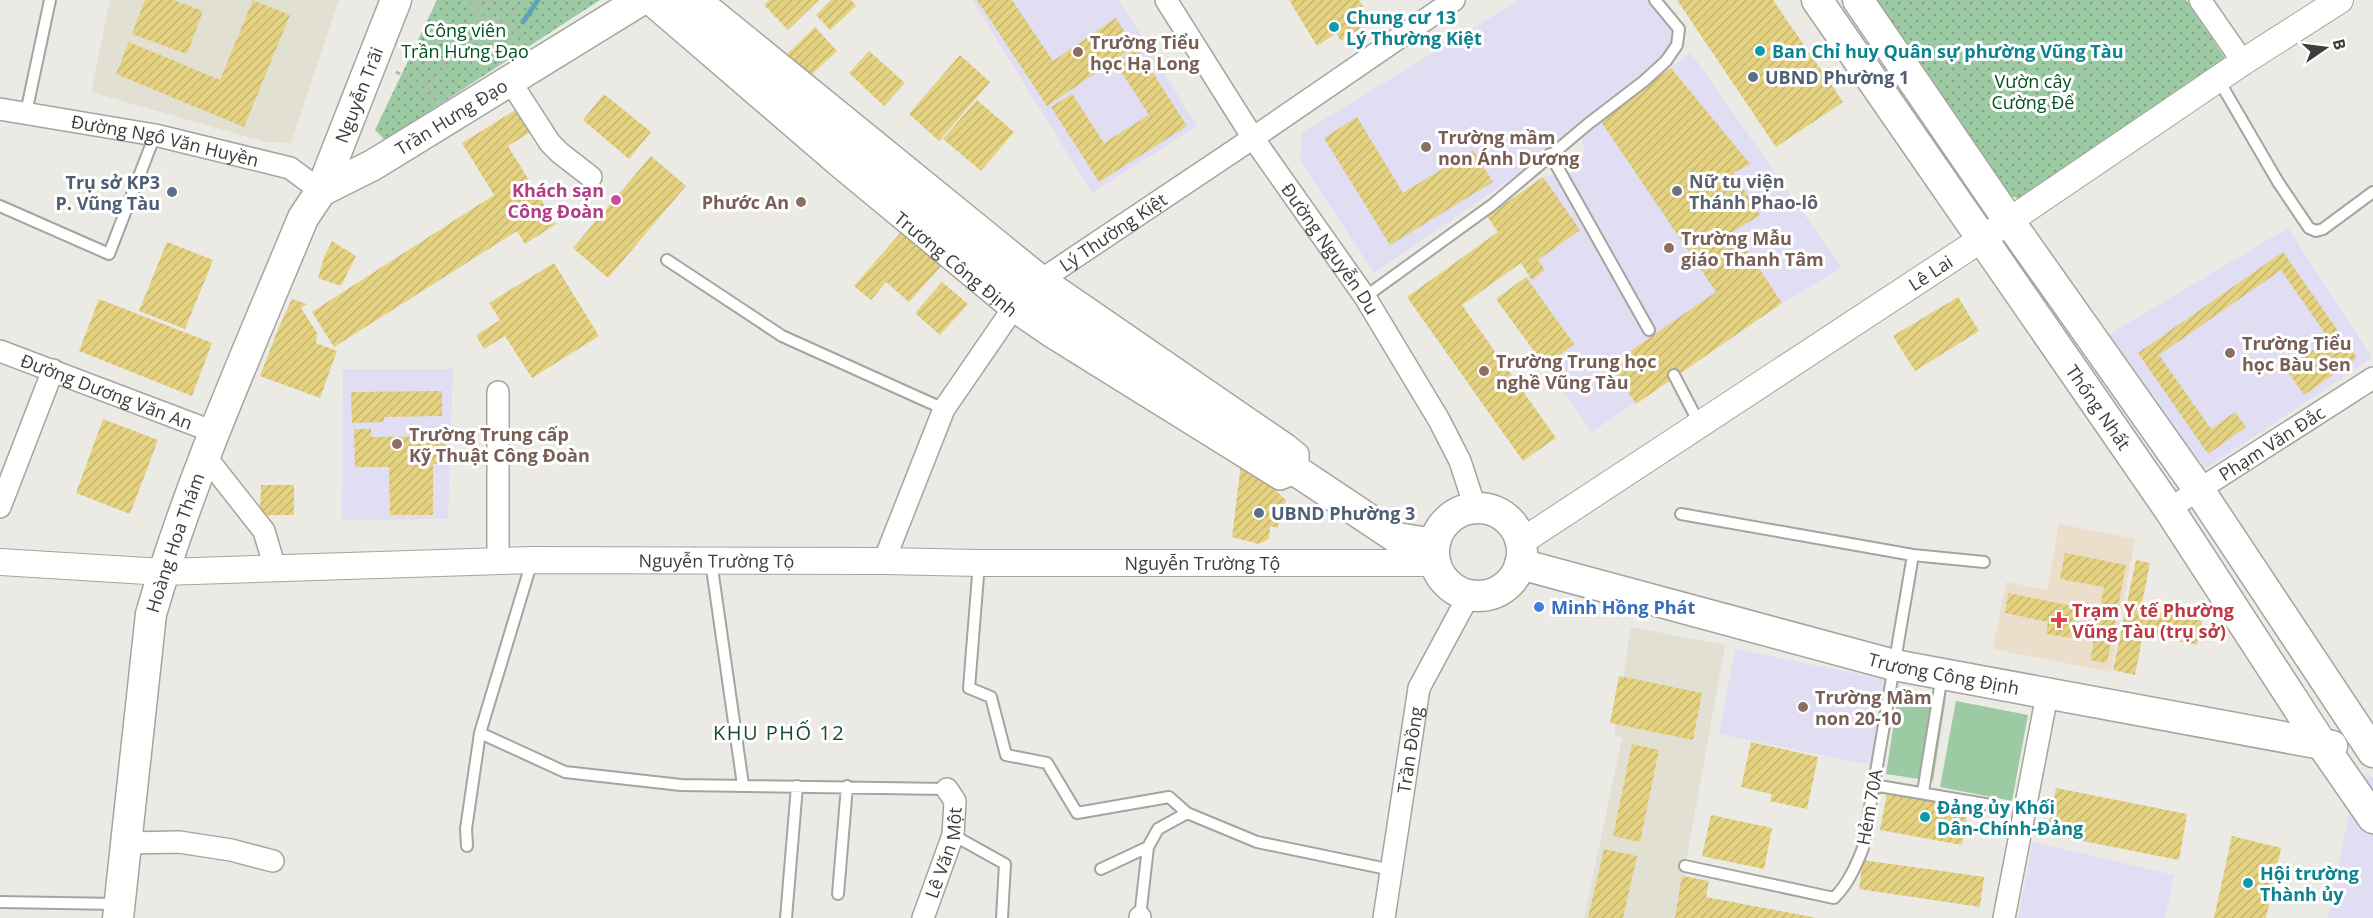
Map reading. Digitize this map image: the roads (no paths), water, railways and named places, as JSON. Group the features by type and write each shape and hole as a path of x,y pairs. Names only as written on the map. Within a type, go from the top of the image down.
{"main road":[{"name":"Nguyễn Trãi","path":"321,191 396,0"},
{"name":"Trần Hưng Đạo","path":"321,191 373,165 643,0"},
{"name":"Trương Công Định","path":"671,0 880,175 1027,294 1397,538 1434,553"},
{"name":"Thống Nhất","path":"1816,0 1983,237 2169,509 2321,743 2373,818"},
{"name":"Thống Nhất","path":"1862,6 2009,221 2199,490 2373,754"},
{"path":"1839,32 1862,6"},
{"name":"Hoàng Hoa Thám","path":"118,911 151,614 163,572 210,444 303,218 321,191"},
{"path":"1475,507 1488,508 1504,517 1517,531 1521,553 1516,575 1501,590 1480,597 1451,587 1444,580 1434,553 1444,523 1458,512 1475,507"},
{"name":"Trương Công Định","path":"1521,553 1894,665 2373,754"}],"street":[{"name":"Trương Công Định","path":"643,0 880,175"},
{"name":"Trương Công Định","path":"702,0 880,175"},
{"name":"Đường Nguyễn Du","path":"1166,0 1253,138 1365,297 1439,420 1460,461 1475,507"},
{"name":"Lý Thường Kiệt","path":"884,561 944,409 1027,294 1454,0"},
{"path":"2200,0 2243,62"},
{"name":"Lê Lai","path":"1521,553 1700,424 2009,221 2243,62 2340,0"},
{"path":"510,81 550,142 560,153 591,177"},
{"name":"Đường Ngô Văn Huyền","path":"0,109 155,135 290,168 321,191"},
{"name":"Đường Dương Văn An","path":"0,351 52,370 210,444"},
{"path":"0,507 52,370"},
{"name":"Phạm Văn Đắc","path":"2169,509 2373,378"},
{"path":"498,392 498,561"},
{"path":"210,444 264,531 275,568"},
{"name":"Nguyễn Trường Tộ","path":"0,562 163,572 498,561 979,563 1434,553"},
{"name":"Trần Đồng","path":"1384,918 1419,688 1469,595"},
{"path":"2004,918 2047,695"},
{"name":"Lê Văn Một","path":"923,918 953,835 955,801 947,789"},
{"path":"127,843 179,842 231,850 273,861"}],"lane":[{"path":"26,113 50,0"},
{"path":"1365,297 1492,205 1550,154 1644,81 1666,61 1677,45 1679,29 1655,0"},
{"path":"2218,79 2278,182 2309,228 2316,231 2323,229 2373,192"},
{"path":"0,206 109,254 155,135"},
{"path":"1550,154 1649,330"},
{"path":"667,260 783,336 944,409"},
{"path":"1674,375 1700,424"},
{"path":"1681,514 1913,555 1984,562"},
{"name":"Hẻm 70A","path":"1684,866 1834,898 1843,890 1863,848 1913,555"},
{"path":"468,846 466,829 480,733 532,561"},
{"path":"711,561 743,786"},
{"path":"979,563 969,688 991,697 1006,755 1047,763 1077,813 1169,797 1187,813 1257,842 1392,870"},
{"path":"1923,792 1942,675"},
{"path":"480,733 565,772 681,785 947,789"},
{"path":"1873,785 1991,805"},
{"path":"786,918 797,786"},
{"path":"838,894 847,786"},
{"path":"1140,918 1148,847 1158,829 1187,813"},
{"path":"953,835 1005,864 1002,918"},
{"path":"1101,869 1148,847"},
{"path":"0,902 118,911"}],"waterway":[{"path":"523,22 538,0"}],"place":[{"name":"Chung cư 13 Lý Thường Kiệt","path":"1334,27"},
{"name":"Ban Chỉ huy Quân sự phường Vũng Tàu","path":"1760,51"},
{"name":"Trường Tiểu học Hạ Long","path":"1078,52"},
{"name":"UBND Phường 1","path":"1753,77"},
{"name":"Trường mầm non Ánh Dương","path":"1426,147"},
{"name":"Nữ tu viện Thánh Phao-lô","path":"1677,191"},
{"name":"Trụ sở KP3 P. Vũng Tàu","path":"172,192"},
{"name":"Khách sạn Công Đoàn","path":"616,200"},
{"name":"Phước An","path":"801,202"},
{"name":"Trường Mẫu giáo Thanh Tâm","path":"1669,248"},
{"name":"Trường Tiểu học Bàu Sen","path":"2230,353"},
{"name":"Trường Trung học nghề Vũng Tàu","path":"1484,371"},
{"name":"Trường Trung cấp Kỹ Thuật Công Đoàn","path":"397,444"},
{"name":"UBND Phường 3","path":"1259,513"},
{"name":"Minh Hồng Phát","path":"1539,607"},
{"name":"Trạm Y tế Phường Vũng Tàu (trụ sở)","path":"2059,620"},
{"name":"Trường Mầm non 20-10","path":"1803,707"},
{"name":"Đảng ủy Khối Dân-Chính-Đảng","path":"1925,817"},
{"name":"Hội trường Thành ủy","path":"2248,883"}],"district":[{"name":"KHU PHỐ 12","path":"779,732"}],"park label":[{"name":"Công viên Trần Hưng Đạo","path":"465,40"},
{"name":"Vườn cây Cường Để","path":"2033,91"}]}
